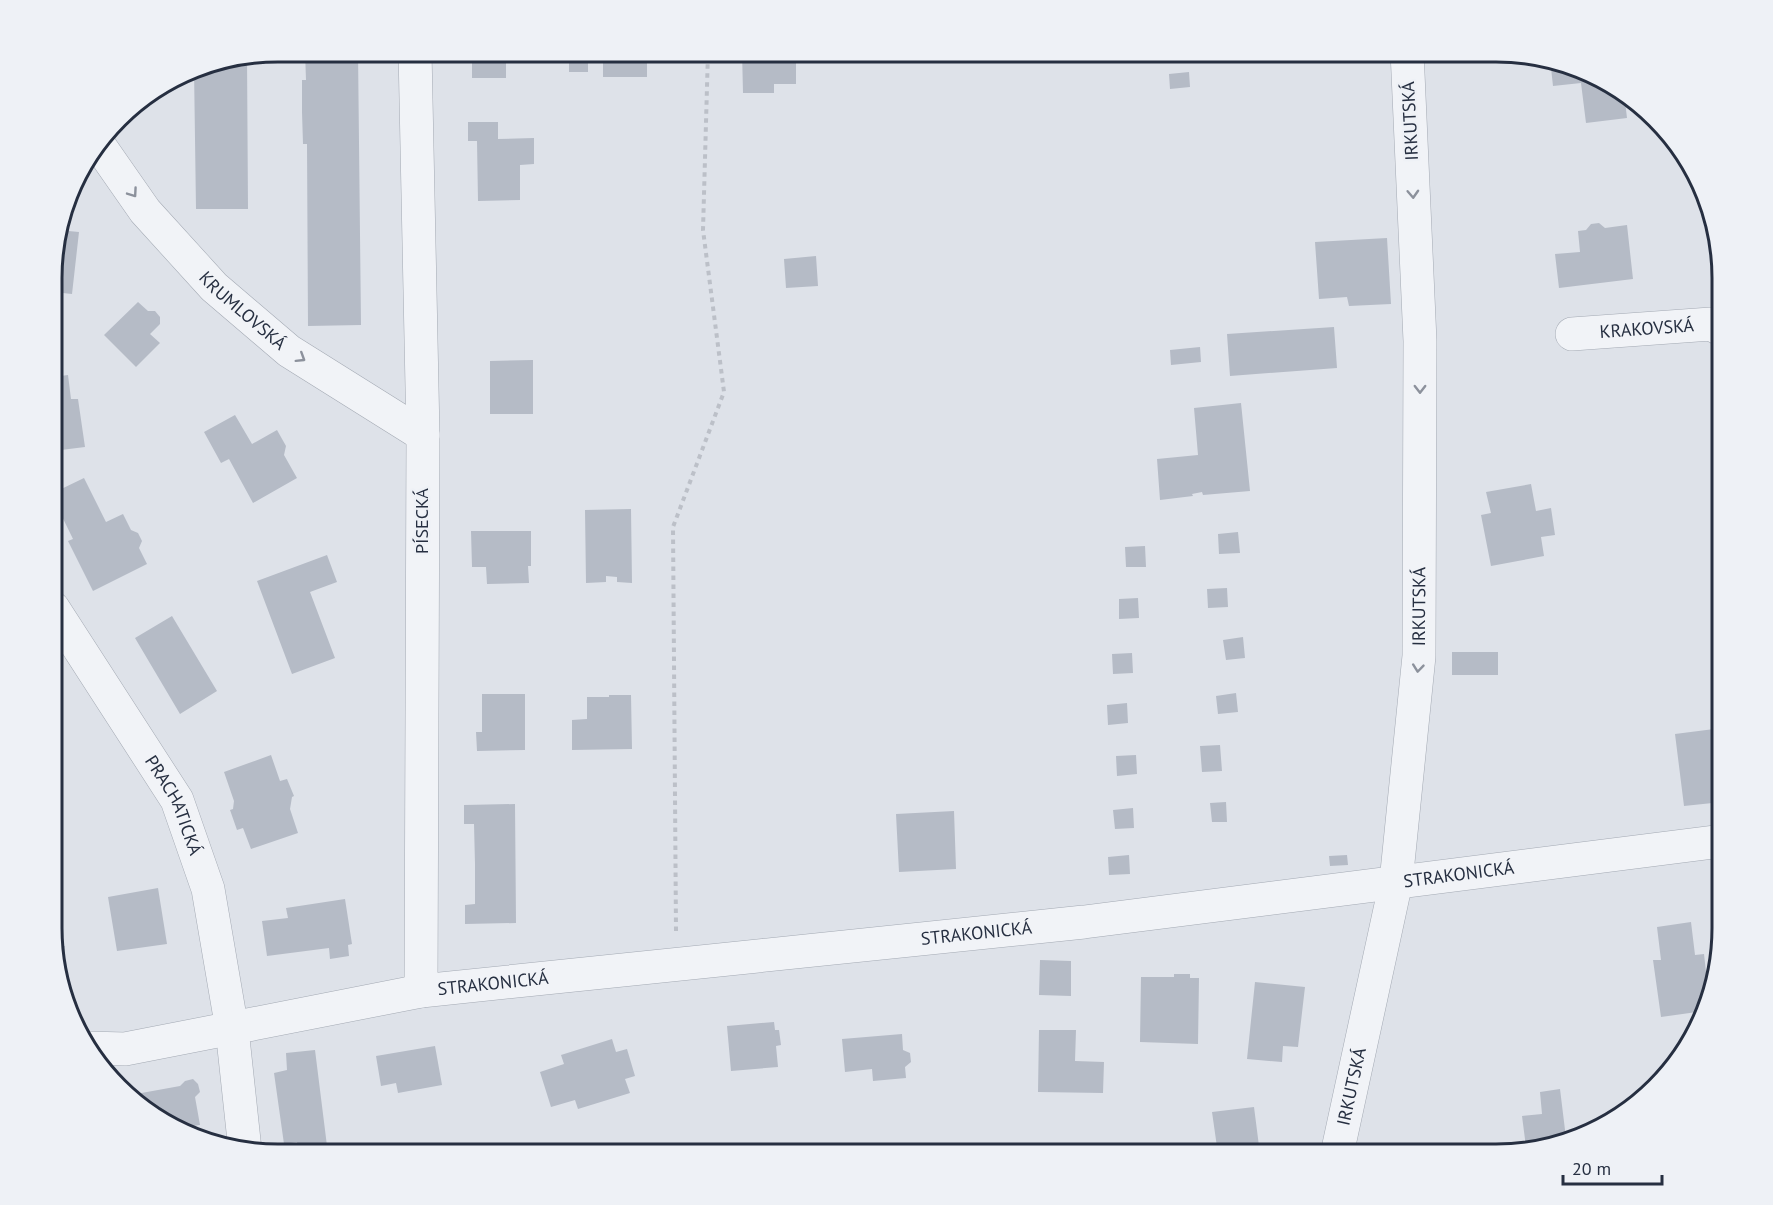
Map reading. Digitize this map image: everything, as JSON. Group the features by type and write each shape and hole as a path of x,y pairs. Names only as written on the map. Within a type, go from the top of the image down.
{"street":[{"name":"PÍSECKÁ","path":"415,62 423,435 421,992"},
{"name":"IRKUTSKÁ","path":"1339,1144 1395,882 1419,656 1420,341 1407,62"},
{"name":"KRUMLOVSKÁ","path":"103,151 145,211 214,287 289,351 423,435"},
{"name":"KRAKOVSKÁ","path":"1572,334 1712,324"},
{"name":"PRACHATICKÁ","path":"62,622 177,800 208,889 232,1029"},
{"name":"STRAKONICKÁ","path":"99,1048 125,1049 421,992 1084,922 1712,842"},
{"path":"232,1029 243,1141"}],"path":[{"path":"676,965 673,527 724,392 703,230 708,62"}],"building":[{"path":"305,62 358,62 361,325 308,326 307,144 303,144 302,112 302,80 306,80"},
{"path":"472,62 506,62 506,78 472,78"},
{"path":"569,62 588,62 588,72 569,72"},
{"path":"603,62 647,62 647,77 603,77"},
{"path":"742,62 796,62 796,84 774,84 774,93 743,93"},
{"path":"247,64 248,209 196,209 194,78"},
{"path":"1551,69 1578,78 1603,90 1625,105 1627,118 1586,123 1581,83 1553,86"},
{"path":"1189,72 1190,87 1170,89 1169,74"},
{"path":"468,122 498,122 498,139 534,138 534,164 520,165 520,200 478,201 477,141 468,141"},
{"path":"1599,223 1605,228 1627,225 1633,279 1559,288 1555,254 1580,252 1578,231 1586,230 1591,224"},
{"path":"67,231 79,232 72,294 62,293 63,250"},
{"path":"1387,238 1391,304 1349,306 1347,297 1319,299 1315,242"},
{"path":"816,256 818,286 786,288 784,259"},
{"path":"138,302 148,311 155,311 160,317 160,324 150,334 160,343 136,367 104,335"},
{"path":"1334,327 1337,368 1230,376 1227,334"},
{"path":"1200,347 1201,362 1171,365 1170,350"},
{"path":"533,360 533,414 490,414 490,361"},
{"path":"68,375 71,399 78,399 85,447 62,450 62,376"},
{"path":"1241,403 1250,491 1203,495 1202,492 1192,494 1193,496 1160,500 1157,459 1198,455 1194,408"},
{"path":"235,415 252,444 277,430 286,446 284,455 297,478 253,503 229,459 221,463 204,432"},
{"path":"84,478 106,522 123,514 131,530 138,533 142,541 139,548 147,564 93,591 68,541 73,539 62,516 62,489"},
{"path":"1531,484 1536,511 1551,508 1555,535 1541,537 1544,556 1491,566 1481,515 1491,513 1486,492"},
{"path":"631,509 632,583 617,582 617,577 606,576 606,582 586,583 585,510"},
{"path":"471,531 531,531 529,583 487,584 486,567 472,567"},
{"path":"1238,532 1240,553 1219,554 1218,534"},
{"path":"1145,546 1146,567 1126,567 1125,547"},
{"path":"327,555 337,582 310,592 335,658 292,674 257,581"},
{"path":"1227,588 1228,607 1208,608 1207,589"},
{"path":"1138,598 1139,618 1119,619 1119,599"},
{"path":"172,616 217,691 180,714 135,638"},
{"path":"1243,637 1245,658 1226,660 1223,640"},
{"path":"1452,652 1498,652 1498,675 1452,675"},
{"path":"1132,653 1133,673 1113,674 1112,654"},
{"path":"1236,693 1238,712 1218,714 1216,696"},
{"path":"482,694 525,694 525,750 477,751 476,732 482,732"},
{"path":"609,695 631,695 632,749 572,750 572,720 587,719 587,697 609,697"},
{"path":"1127,703 1128,723 1108,725 1107,705"},
{"path":"1712,729 1712,803 1684,806 1675,734"},
{"path":"1220,745 1222,771 1202,772 1200,746"},
{"path":"271,755 280,781 287,779 294,796 290,809 298,833 251,849 243,828 237,830 230,810 233,809 234,801 224,772"},
{"path":"1136,755 1137,774 1117,776 1116,756"},
{"path":"1226,802 1227,822 1212,822 1210,803"},
{"path":"515,804 516,923 465,924 465,905 475,904 475,864 474,824 464,824 464,805"},
{"path":"1133,808 1134,828 1115,829 1113,810"},
{"path":"954,811 956,869 899,872 896,814"},
{"path":"1129,855 1130,874 1109,875 1108,857"},
{"path":"1347,855 1348,865 1330,866 1329,856"},
{"path":"158,888 167,944 117,951 108,897"},
{"path":"345,899 352,944 348,945 349,956 330,959 329,948 267,956 262,921 288,918 286,908"},
{"path":"1691,922 1695,955 1704,954 1706,972 1694,1012 1661,1017 1653,960 1661,960 1657,927"},
{"path":"62,946 65,946 64,961"},
{"path":"1040,960 1071,961 1071,996 1039,995"},
{"path":"1174,974 1190,974 1190,978 1199,978 1198,1044 1140,1042 1141,977 1174,977"},
{"path":"1255,982 1305,987 1298,1047 1283,1046 1282,1062 1247,1059"},
{"path":"774,1022 775,1030 779,1030 781,1045 776,1046 778,1067 731,1071 727,1026"},
{"path":"1039,1030 1076,1030 1075,1061 1104,1062 1103,1093 1038,1092"},
{"path":"902,1034 903,1050 910,1053 911,1062 905,1067 906,1078 873,1081 872,1069 845,1072 842,1039"},
{"path":"612,1039 616,1052 627,1049 635,1076 625,1079 630,1093 578,1109 575,1100 551,1107 540,1072 564,1064 561,1055"},
{"path":"435,1046 442,1085 398,1093 396,1083 381,1086 376,1056"},
{"path":"315,1050 327,1144 297,1144 297,1142 284,1144 274,1073 287,1070 286,1053"},
{"path":"193,1079 198,1084 200,1092 195,1097 200,1125 193,1126 170,1115 139,1093 180,1086 185,1081"},
{"path":"1560,1089 1565,1132 1525,1142 1522,1116 1542,1114 1540,1092"},
{"path":"1254,1107 1259,1144 1217,1144 1212,1112"}]}
